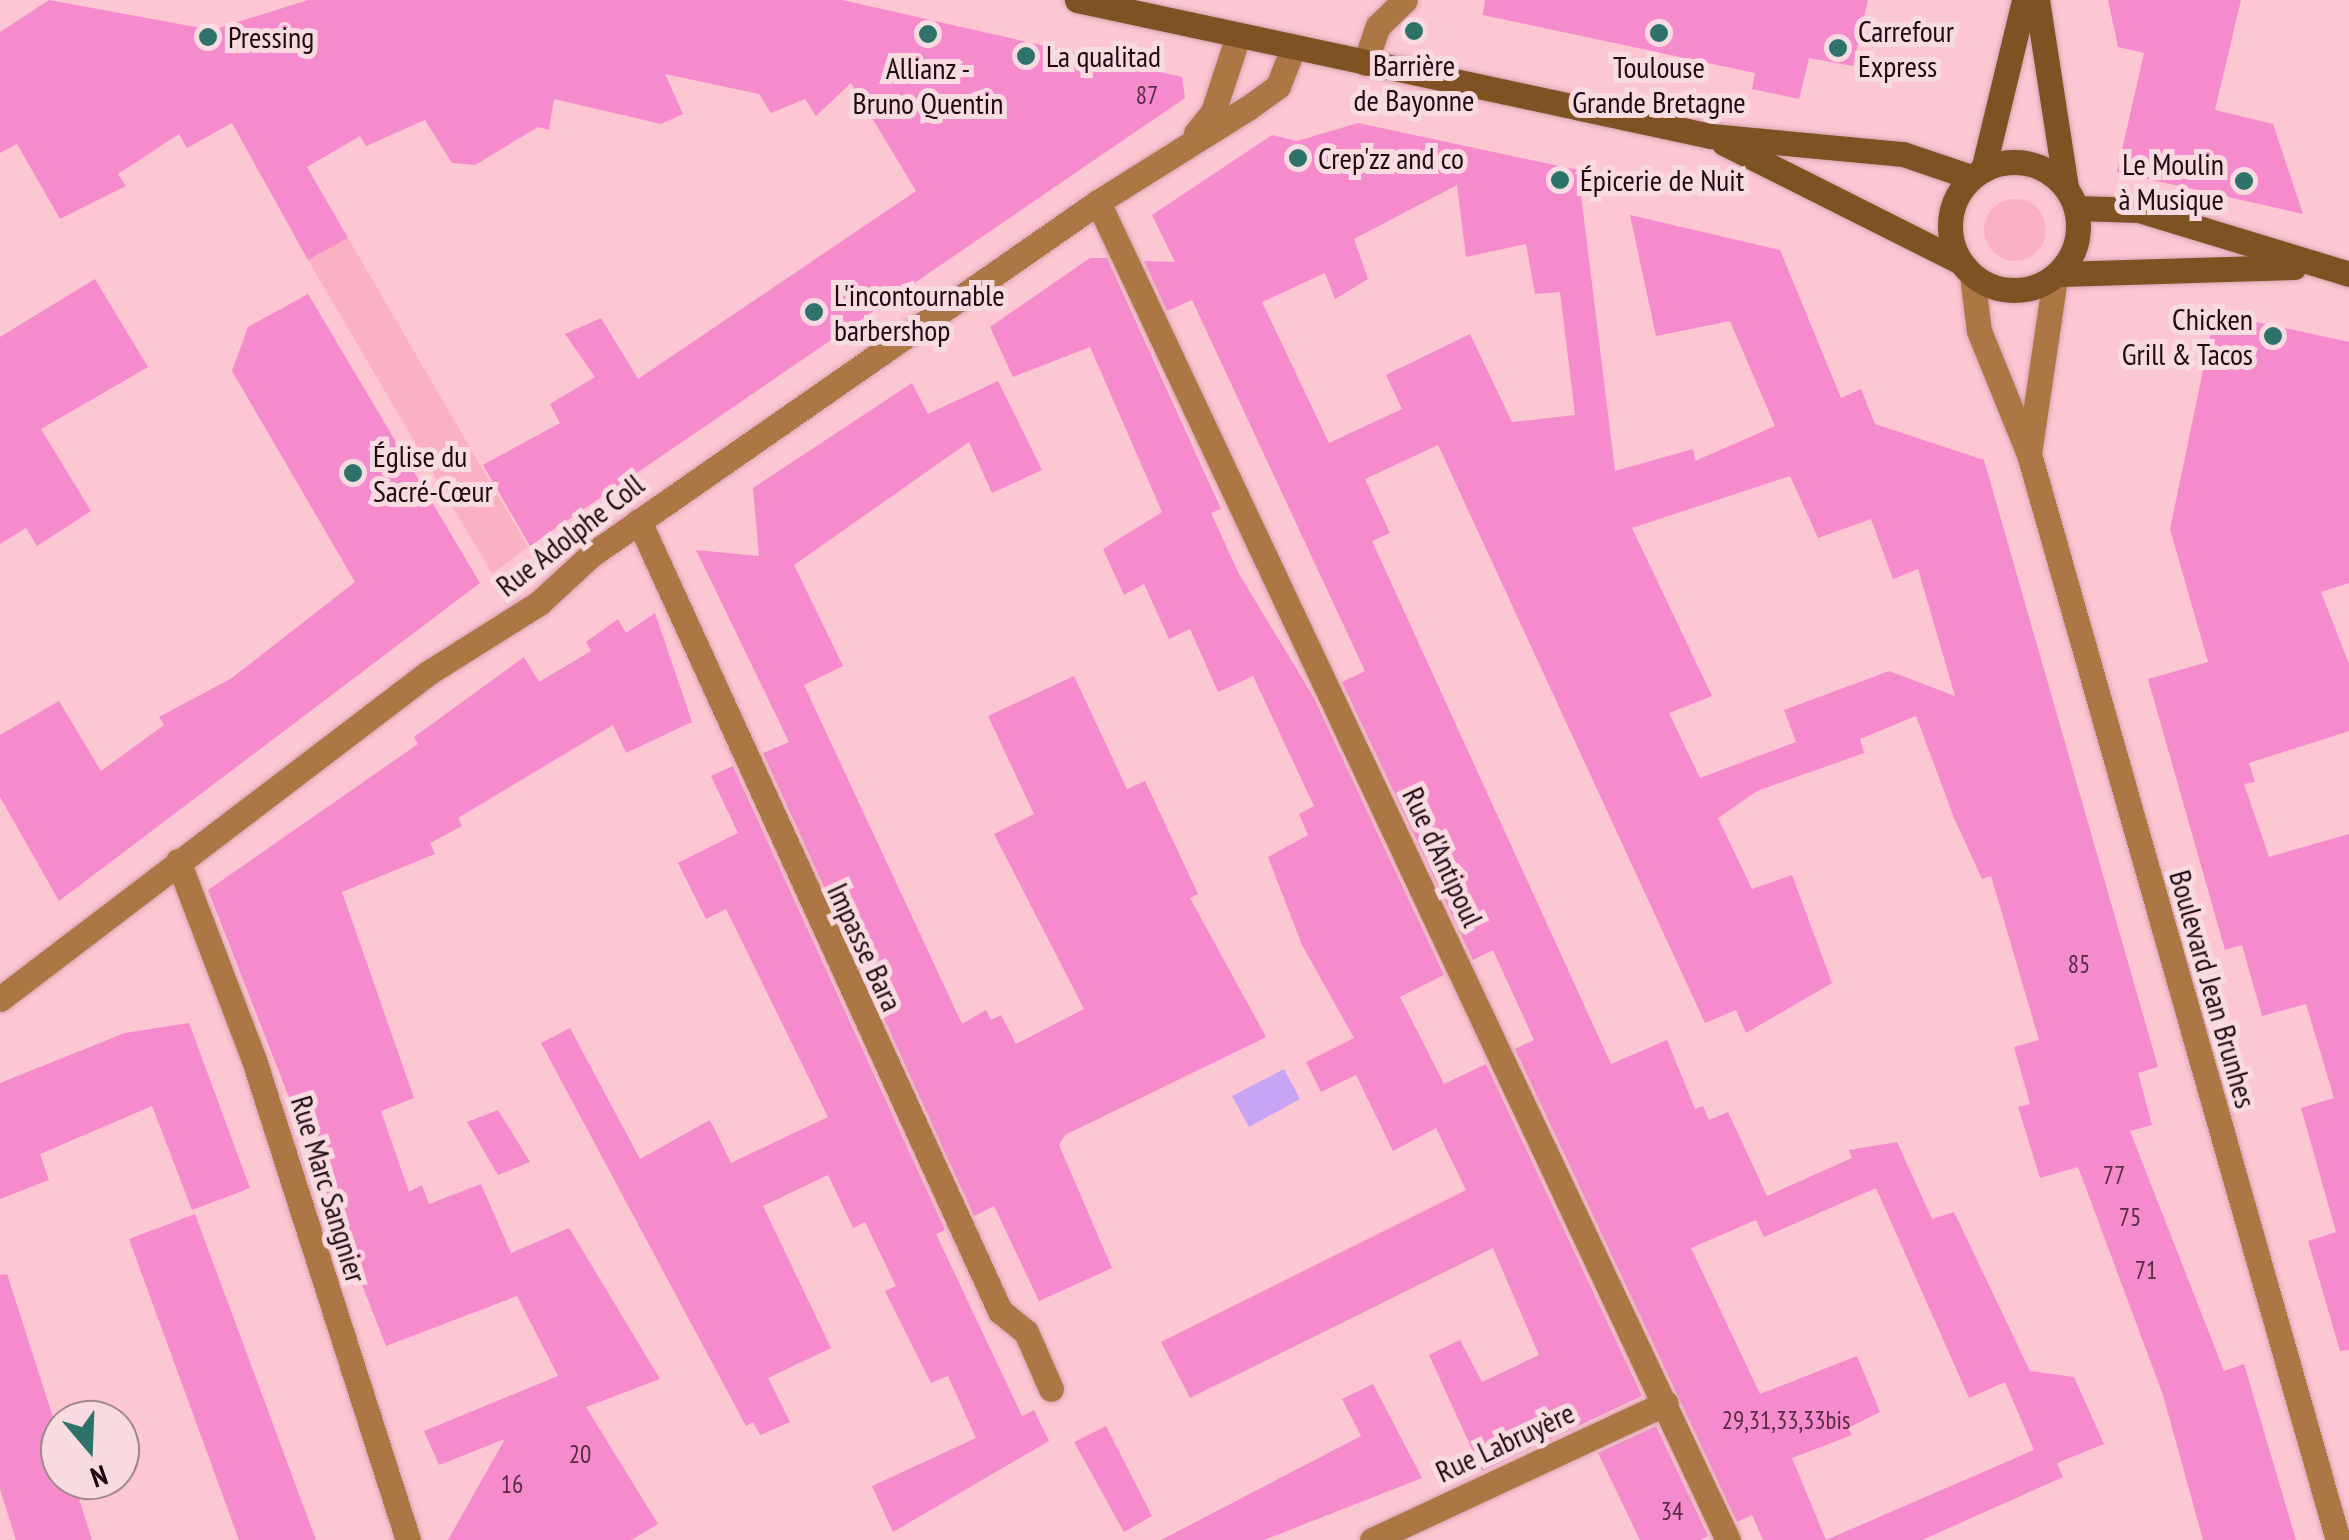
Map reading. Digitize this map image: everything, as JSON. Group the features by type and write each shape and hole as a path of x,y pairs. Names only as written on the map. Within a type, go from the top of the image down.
{"main road":[{"path":"1077,0 1711,136 1904,154 1977,173 2028,163 2071,198 2139,210 2349,274"},
{"path":"1966,268 1949,226 1977,173 2024,0"},
{"path":"2037,0 2076,246 2058,276"},
{"path":"1711,136 2011,290 2058,276 2319,267"}],"street":[{"path":"1365,62 1378,26 1405,0"},
{"name":"Rue Adolphe Coll","path":"1193,137 1214,112 1238,36"},
{"name":"Rue Adolphe Coll","path":"0,1000 428,673 540,604 639,521 1193,137 1278,86 1293,48"},
{"name":"Rue d'Antipoul","path":"1098,202 1728,1540"},
{"name":"Boulevard Jean Brunhes","path":"1966,268 1979,330 2028,454 2338,1540"},
{"name":"Boulevard Jean Brunhes","path":"2028,454 2058,276"},
{"name":"Impasse Bara","path":"639,521 1000,1311 1026,1332 1051,1389"},
{"name":"Rue Marc Sangnier","path":"178,861 254,1060 408,1540"},
{"name":"Rue Labruyère","path":"1372,1540 1666,1403"}],"shaded area":[{"path":"2015,199 2037,208 2046,230 2037,252 2015,261 1993,252 1984,230 1993,208"},
{"path":"348,238 528,547 492,574 308,260"},
{"path":"1284,1069 1300,1099 1249,1127 1232,1096"}],"building":[{"path":"49,0 212,30 308,0 842,0 1182,77 1185,98 530,546 483,465 560,423 550,404 595,377 565,334 601,318 638,379 916,191 851,83 816,116 805,99 771,113 759,94 665,74 683,114 661,124 554,99 549,130 538,127 475,165 452,163 425,120 366,146 360,136 307,167 348,238 308,260 232,123 187,148 179,134 118,174 126,186 60,219 17,144 0,153 0,32"},
{"path":"1485,0 1868,0 1853,66 1809,58 1799,99 1752,89 1755,73 1483,15"},
{"path":"2108,0 2241,0 2215,110 2273,124 2303,214 2117,172 2144,53 2118,47"},
{"path":"1358,123 1578,170 1615,471 1693,449 1695,461 1775,426 1730,321 1656,336 1630,215 1780,250 1841,398 1861,389 1875,424 1984,460 2158,1067 2138,1073 2152,1125 2130,1131 2224,1371 2244,1364 2296,1540 2203,1540 2163,1395 2078,1167 2040,1178 2018,1107 2030,1104 2014,1047 2039,1040 1991,876 1982,879 1954,818 1916,716 1860,739 1864,753 1757,791 1718,818 1752,889 1792,875 1832,983 1746,1033 1736,1010 1705,1023 1438,445 1365,479 1390,533 1372,541 1611,1064 1667,1040 1695,1109 1703,1106 1709,1120 1728,1112 1767,1196 1852,1158 1849,1150 1897,1142 1932,1219 1954,1212 2030,1371 2074,1377 2104,1444 2057,1463 2063,1477 1922,1540 1826,1540 1763,1540 1752,1515 1737,1522 1515,1049 1534,1040 1493,950 1473,960 1342,682 1365,671 1192,300 1167,311 1144,261 1175,262 1152,215 1272,135 1297,141","holes":["1457,185 1466,257 1526,244 1535,294 1560,292 1575,415 1512,422 1470,334 1386,375 1402,409 1329,443 1262,302 1325,273 1335,299 1368,279 1354,239","1790,476 1818,538 1871,519 1893,579 1918,569 1955,696 1889,671 1784,710 1796,742 1700,778 1669,713 1712,696 1632,528","1876,1188 1969,1398 2005,1382 2034,1450 1826,1540 1792,1458 1852,1435 1848,1428 1880,1412 1857,1356 1760,1394 1691,1248 1756,1220 1764,1237"]},
{"path":"1090,258 1107,258 1221,509 1211,513 1239,574 1313,696 1444,975 1400,997 1444,1084 1486,1064 1642,1396 1482,1471 1429,1355 1460,1340 1482,1382 1539,1355 1493,1248 1190,1398 1161,1342 1466,1190 1436,1128 1393,1151 1356,1075 1321,1092 1306,1062 1354,1038 1302,945 1268,857 1308,835 1299,814 1314,806 1253,676 1218,692 1190,629 1169,639 1144,584 1124,595 1103,549 1162,512 1090,347 1013,377 990,327"},
{"path":"95,279 148,367 41,429 91,511 37,546 26,528 0,544 0,337"},
{"path":"308,294 480,583 59,901 0,797 0,735 59,701 101,771 164,725 159,717 232,678 355,582 232,371 248,327"},
{"path":"2215,313 2349,342 2349,583 2321,592 2349,664 2349,731 2249,763 2255,782 2244,784 2269,857 2349,834 2349,1350 2340,1351 2308,1241 2336,1232 2301,1108 2334,1098 2306,1004 2262,1016 2242,945 2225,950 2148,679 2208,662 2170,529"},
{"path":"998,381 1042,470 992,493 969,442 794,565 843,666 804,685 962,1024 986,1010 991,1020 1001,1015 1016,1044 1084,1009 994,834 1034,814 988,716 1074,676 1127,789 1145,781 1198,894 1190,898 1266,1037 1065,1135 1059,1145 1112,1268 1039,1301 994,1206 974,1216 763,753 789,742 696,550 759,556 753,488 912,383 928,414"},
{"path":"655,613 692,722 626,753 613,725 458,818 462,826 430,843 435,854 342,892 414,1098 381,1111 409,1192 422,1185 429,1204 481,1184 511,1253 569,1228 660,1379 586,1407 658,1524 631,1540 448,1540 505,1439 439,1465 424,1431 558,1376 517,1296 386,1346 208,890 418,744 414,737 524,657 539,682 591,651 586,642 618,619 626,633"},
{"path":"733,766 945,1230 936,1234 1022,1416 1034,1410 1049,1441 893,1532 872,1486 976,1438 948,1376 931,1383 885,1291 896,1286 865,1222 853,1228 828,1175 763,1206 831,1348 768,1378 790,1422 760,1435 753,1422 746,1426 541,1043 570,1028 640,1159 710,1120 731,1163 828,1117 726,909 706,919 678,863 738,833 711,776"},
{"path":"189,1023 250,1188 192,1210 152,1106 40,1154 49,1180 0,1199 0,1083 125,1033"},
{"path":"498,1110 530,1162 498,1175 467,1122"},
{"path":"195,1214 316,1540 239,1540 129,1239"},
{"path":"7,1274 47,1400 40,1400 40,1500 79,1500 92,1540 16,1540 0,1489 0,1275"},
{"path":"1373,1384 1422,1478 1264,1540 1161,1540 1361,1436 1342,1399"},
{"path":"1106,1426 1152,1516 1124,1532 1074,1442"},
{"path":"1656,1426 1708,1536 1700,1540 1640,1540 1598,1453"}],"place":[{"name":"Barrière de Bayonne","path":"1414,31"},
{"name":"Toulouse Grande Bretagne","path":"1659,33"},
{"name":"Allianz - Bruno Quentin","path":"928,34"},
{"name":"Pressing","path":"208,37"},
{"name":"Carrefour Express","path":"1838,48"},
{"name":"La qualitad","path":"1026,56"},
{"name":"Crep'zz and co","path":"1298,158"},
{"name":"Épicerie de Nuit","path":"1560,180"},
{"name":"Le Moulin à Musique","path":"2244,181"},
{"name":"L'incontournable barbershop","path":"814,312"},
{"name":"Chicken Grill & Tacos","path":"2273,336"},
{"name":"Église du Sacré-Cœur","path":"353,473"}]}
